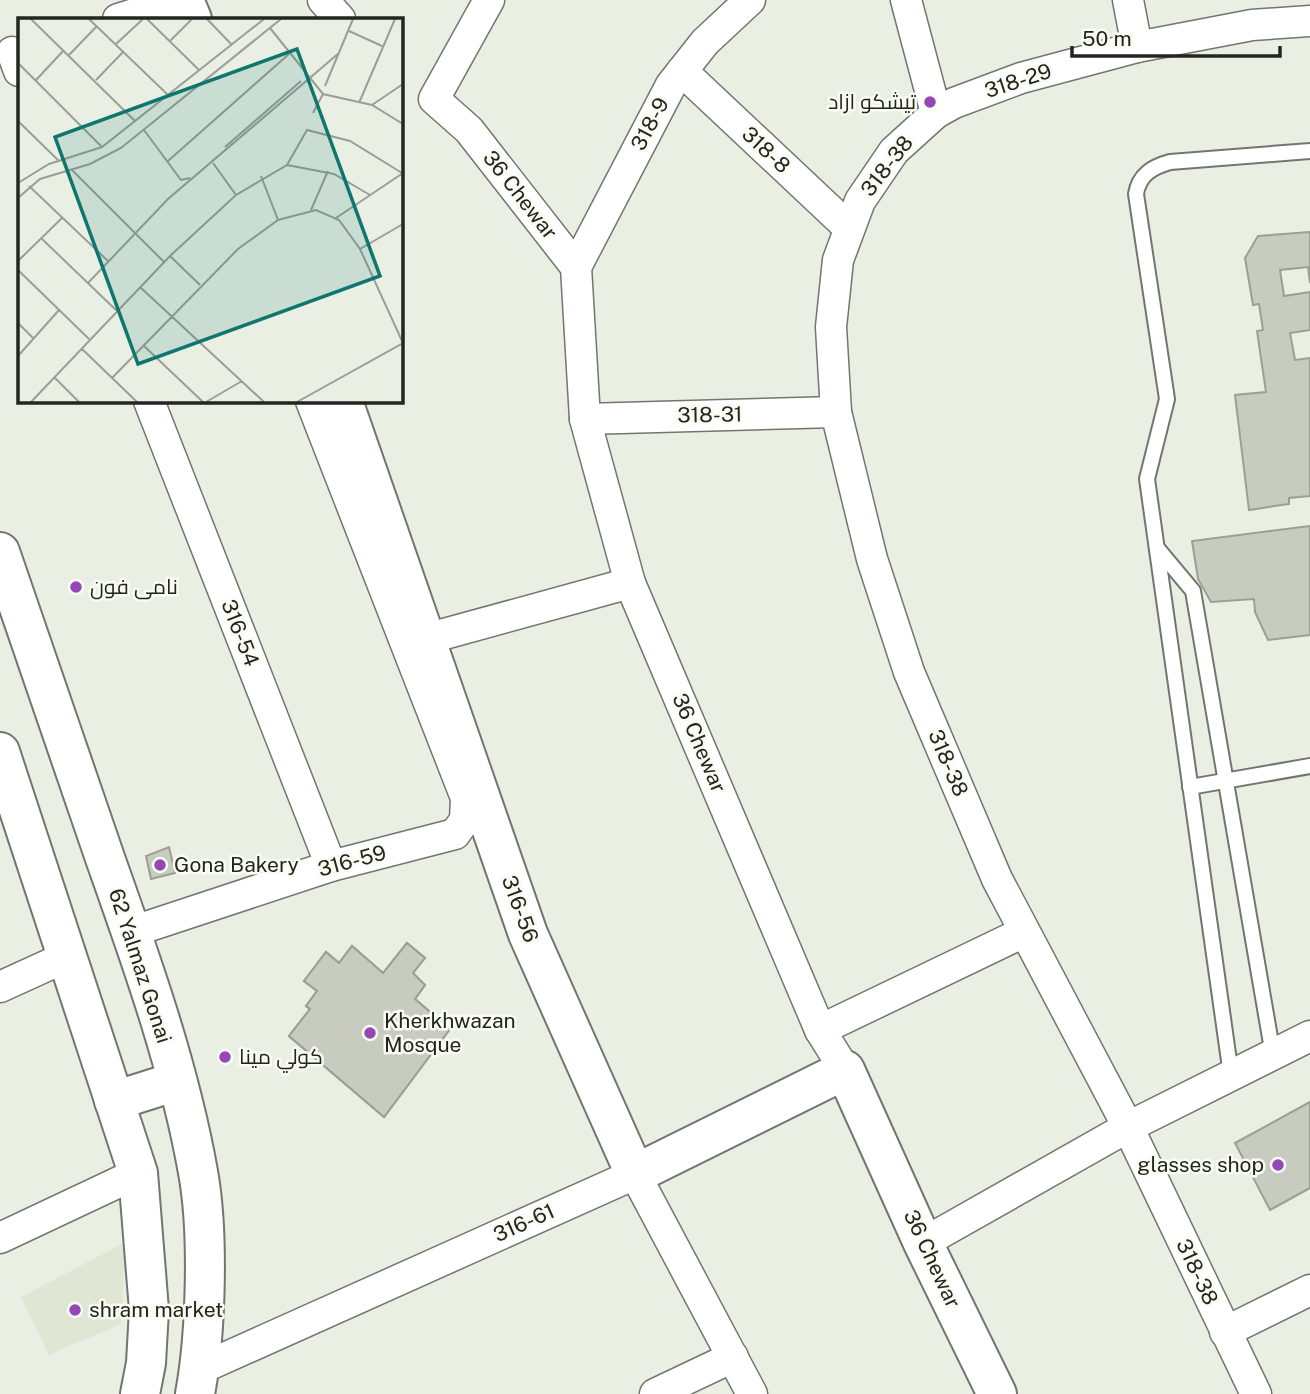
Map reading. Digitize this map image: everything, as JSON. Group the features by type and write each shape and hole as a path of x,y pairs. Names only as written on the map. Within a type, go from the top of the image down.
{"main road":[{"name":"316-56","path":"343,402 528,934 635,1174"},
{"name":"62 Yalmaz Gonai","path":"0,552 131,932 177,1081 199,1175 204,1266 197,1381"},
{"path":"0,752 138,1173 149,1310 146,1363 140,1394"},
{"name":"316-61","path":"635,1174 845,1070"},
{"name":"36 Chewar","path":"845,1070 923,1243 997,1394"},
{"path":"114,1101 177,1081"}],"street":[{"path":"323,0 339,18"},
{"name":"36 Chewar","path":"489,0 435,99 468,130 576,267 585,419 631,583 820,1030 845,1070"},
{"name":"318-9","path":"576,267 648,125 682,71 705,42 750,0"},
{"path":"906,0 936,113"},
{"path":"1128,0 1137,47"},
{"path":"124,18 176,9"},
{"name":"318-29","path":"936,113 954,103 1021,78 1137,47 1252,25 1310,21"},
{"name":"318-8","path":"682,71 849,228"},
{"name":"318-38","path":"936,113 903,142 874,177 849,228 838,260 831,327 836,412 872,559 909,671 997,879 1128,1127 1256,1394"},
{"name":"316-54","path":"149,402 331,866"},
{"name":"316-59","path":"131,932 331,866 456,834 465,820 466,798 311,402"},
{"name":"318-31","path":"585,419 836,412"},
{"path":"426,639 631,583"},
{"path":"820,1030 1024,932"},
{"path":"0,987 68,956"},
{"path":"923,1243 1128,1127 1310,1036"},
{"path":"0,1238 138,1173"},
{"name":"316-56","path":"635,1174 752,1394"},
{"name":"316-61","path":"197,1381 635,1174"},
{"path":"1225,1332 1310,1290"},
{"path":"655,1394 733,1357"}],"lane":[{"path":"1231,1075 1147,479 1167,399 1136,206 1138,185 1149,171 1170,162 1310,151"},
{"path":"1156,547 1193,591 1273,1055"},
{"path":"1190,787 1310,766"}],"shaded area":[{"name":"shram market","path":"126,1242 121,1324 49,1355 21,1297"}],"building":[{"path":"1310,232 1310,283 1308,267 1280,270 1284,296 1310,292 1310,330 1290,333 1295,360 1310,358 1310,496 1289,498 1289,504 1249,510 1235,395 1266,392 1257,331 1263,330 1259,304 1253,305 1245,258 1258,236"},
{"path":"1310,526 1310,635 1268,640 1255,612 1254,599 1211,602 1198,579 1192,541"},
{"name":"Gona Bakery","path":"169,847 175,873 151,879 146,856"},
{"name":"Kherkhwazan Mosque","path":"407,943 425,958 413,973 425,985 415,999 450,1029 384,1117 289,1036 310,1009 306,1006 317,991 304,981 326,952 339,963 352,946 383,973"},
{"name":"Kherkhwazan Mosque","path":"407,943 425,958 413,973 425,985 415,999 450,1029 384,1117 289,1036 310,1009 306,1006 317,991 304,981 326,952 339,963 352,946 383,973"},
{"name":"glasses shop","path":"1310,1102 1310,1188 1270,1210 1235,1143"}],"place":[{"name":"تيشكو ازاد","path":"930,102"},
{"name":"نامی فون","path":"76,587"},
{"name":"Gona Bakery","path":"160,865"},
{"name":"Kherkhwazan Mosque","path":"370,1033"},
{"name":"كولي مينا","path":"225,1057"},
{"name":"glasses shop","path":"1278,1165"},
{"name":"shram market","path":"75,1310"}]}
